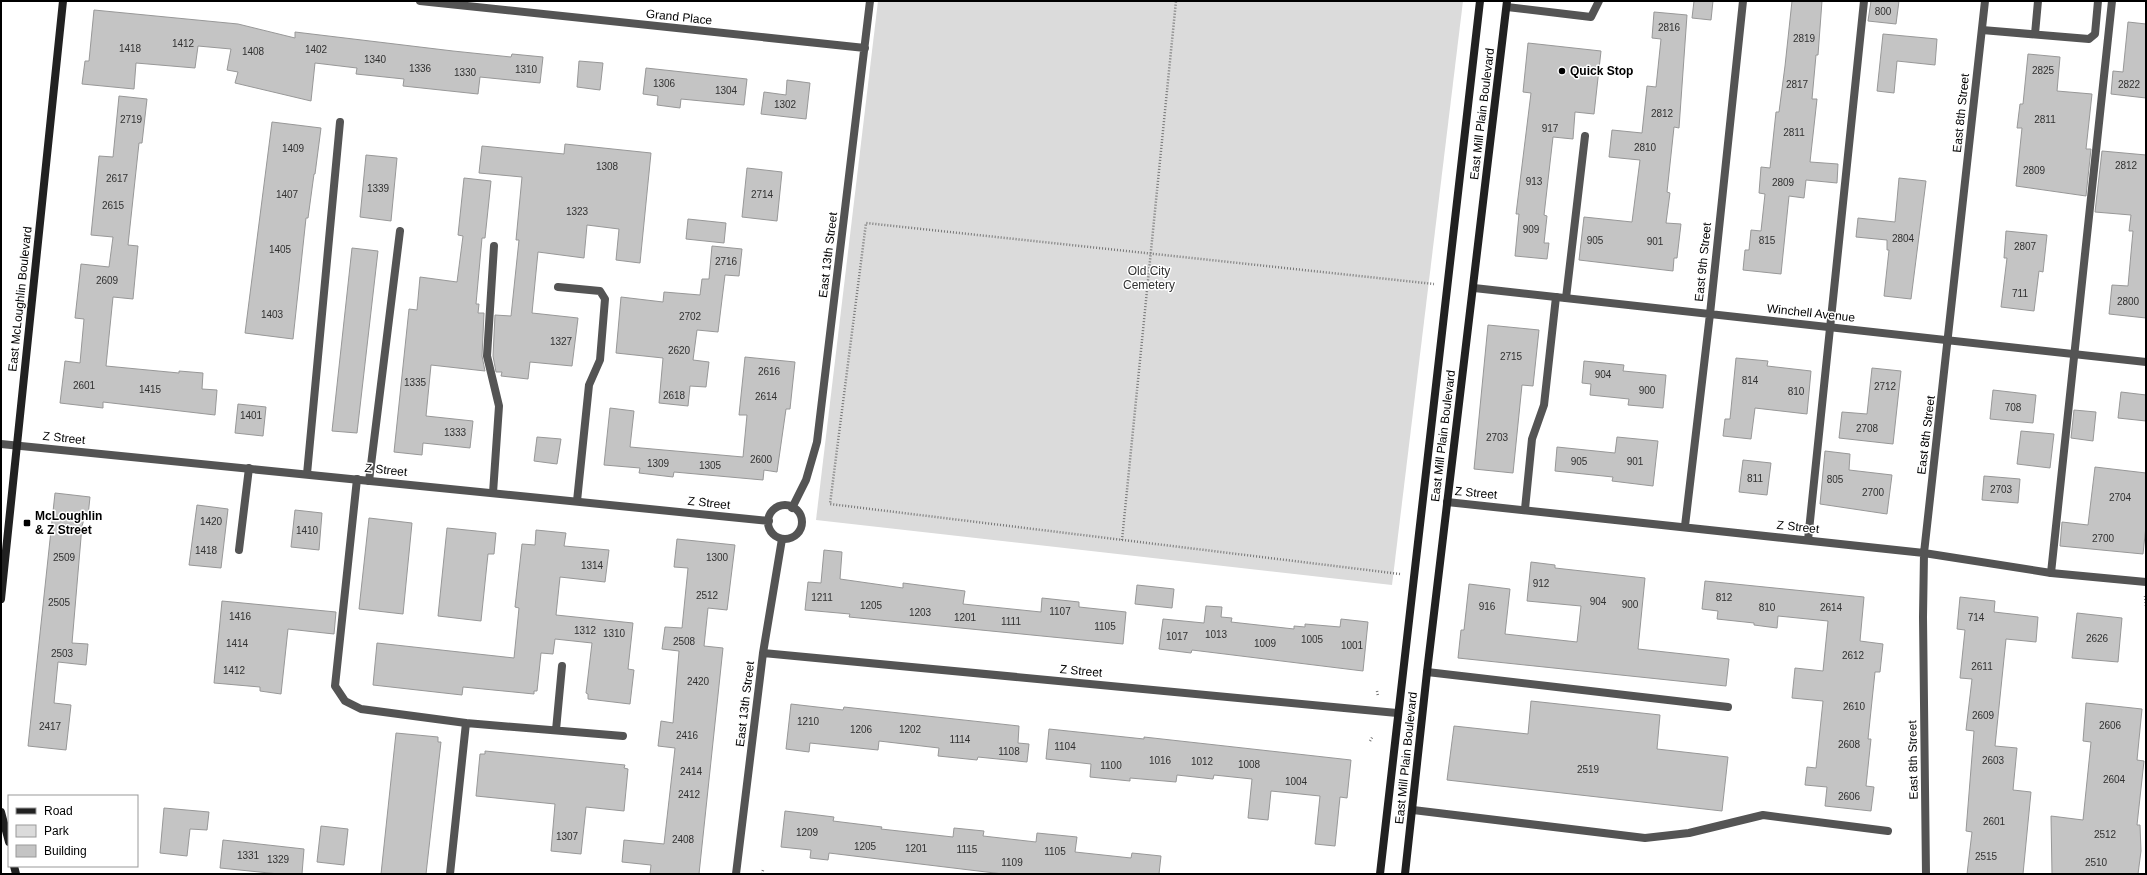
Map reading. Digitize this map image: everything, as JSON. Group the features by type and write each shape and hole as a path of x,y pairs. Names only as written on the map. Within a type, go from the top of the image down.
{"main road":[{"name":"East McLoughlin Boulevard","path":"1,600 63,1"},
{"name":"East Mill Plain Boulevard","path":"1380,874 1397,713 1480,1"},
{"name":"East Mill Plain Boulevard","path":"1405,874 1427,672 1507,4"},
{"path":"1,812 8,838"}],"street":[{"name":"Grand Place","path":"420,1 865,48"},
{"name":"East 13th Street","path":"792,508 806,480 817,442 870,1"},
{"path":"1507,4 1592,17 1598,1"},
{"name":"East 9th Street","path":"1685,526 1710,314 1743,1"},
{"path":"1808,540 1864,1"},
{"name":"East 8th Street","path":"1926,874 1923,617 1924,553 1985,1"},
{"path":"2035,34 2038,1"},
{"path":"1982,30 2089,39 2095,34 2098,1"},
{"path":"2051,573 2073,354 2112,1"},
{"path":"307,474 340,122"},
{"path":"1566,298 1585,136"},
{"path":"369,480 400,231"},
{"path":"493,493 499,406 487,356 494,246"},
{"path":"558,287 600,291 605,298 600,360 589,386 577,501"},
{"name":"Winchell Avenue","path":"1474,288 2146,362"},
{"path":"1525,509 1532,439 1544,405 1556,297"},
{"name":"Z Street","path":"1,444 769,521"},
{"path":"239,550 249,468"},
{"path":"357,479 335,686 345,700 361,709 466,723 623,736"},
{"name":"Z Street","path":"1447,502 1685,526 1924,553 2051,573 2146,582"},
{"path":"785,506 792,508 800,515 801,527 795,536 782,539 773,533 769,521 771,514 779,507 785,506"},
{"name":"East 13th Street","path":"736,874 763,653 782,539"},
{"name":"Z Street","path":"763,653 1397,713"},
{"path":"556,730 562,666"},
{"path":"1427,672 1728,707"},
{"path":"450,874 466,723"},
{"path":"1412,810 1645,838 1689,833 1763,815 1888,831"}],"path":[{"path":"1122,540 1176,1"},
{"path":"1413,575 1389,574 830,504 866,223 1446,286"},
{"path":"2145,594 2146,607"},
{"path":"1377,691 1378,696"},
{"path":"1370,741 1373,736"}],"green space":[{"name":"Old City Cemetery","path":"878,1 1463,1 1392,585 816,520"}],"building":[{"path":"1694,1 1713,1 1711,20 1692,18"},
{"path":"1792,1 1822,1 1818,55 1816,55 1812,99 1817,99 1810,162 1838,164 1837,183 1806,180 1804,198 1789,196 1781,274 1743,270 1745,250 1749,250 1751,230 1761,231 1765,194 1759,193 1761,167 1770,168 1776,112 1779,112"},
{"path":"1871,1 1899,1 1896,24 1868,21"},
{"path":"94,10 238,24 295,38 295,32 511,57 512,54 543,57 540,83 480,77 478,94 403,86 404,79 356,74 357,68 315,63 311,101 235,83 238,72 227,70 231,49 198,46 195,68 136,63 134,89 82,84 85,61 89,61"},
{"path":"1654,12 1687,15 1679,128 1674,127 1667,192 1670,193 1666,223 1681,224 1677,258 1674,258 1673,271 1579,260 1584,217 1632,222 1640,160 1609,157 1612,130 1642,133 1647,86 1656,87 1661,39 1652,38"},
{"path":"2128,22 2146,24 2146,98 2111,94 2113,71 2123,72"},
{"path":"1883,34 1937,39 1935,65 1897,61 1894,93 1877,91"},
{"path":"1528,43 1601,51 1594,114 1575,112 1573,139 1553,137 1544,215 1547,216 1544,243 1549,243 1547,259 1515,256 1519,214 1516,214 1531,93 1523,92"},
{"path":"2028,54 2060,57 2057,91 2092,94 2086,149 2091,149 2086,196 2016,186 2022,128 2017,128 2020,104 2023,104"},
{"path":"579,61 603,63 600,90 577,87"},
{"path":"646,68 747,79 744,105 681,99 680,108 657,105 658,96 643,94"},
{"path":"787,80 810,83 806,119 761,114 764,92 786,95"},
{"path":"119,96 147,99 142,143 139,143 128,245 138,246 133,299 113,297 106,366 179,373 179,371 203,373 202,389 217,390 215,415 103,402 103,408 60,403 65,361 80,363 84,319 75,318 81,264 109,267 113,237 91,235 99,156 113,157"},
{"path":"272,122 321,128 308,218 306,218 293,339 245,333"},
{"path":"565,144 651,153 640,263 616,260 619,229 587,225 584,258 538,252 532,313 578,318 572,366 530,362 528,379 501,376 502,372 496,372 493,356 495,315 511,316 519,240 516,240 522,177 479,173 482,146 564,154"},
{"path":"2102,151 2146,155 2146,318 2109,314 2112,285 2128,286 2133,231 2129,231 2131,215 2095,212"},
{"path":"366,155 397,158 391,221 360,217"},
{"path":"747,168 782,172 777,221 742,217"},
{"path":"464,178 491,181 485,238 482,238 476,304 479,304 478,313 484,313 482,356 485,371 431,365 426,416 473,421 470,448 423,443 422,455 394,452 409,309 417,310 420,277 457,282 463,236 458,235"},
{"path":"1899,178 1926,181 1911,299 1884,296 1889,250 1887,250 1887,240 1856,237 1858,218 1895,222"},
{"path":"688,219 726,223 724,243 686,239"},
{"path":"2006,231 2047,235 2043,272 2039,271 2034,311 2001,307 2007,258 2004,258"},
{"path":"712,246 742,249 739,276 725,275 718,332 697,330 693,360 709,362 706,387 690,386 688,406 659,403 663,358 616,353 621,297 663,302 664,292 700,295 702,279 709,279"},
{"path":"352,248 378,251 357,433 332,431"},
{"path":"1488,325 1539,330 1533,386 1522,385 1513,473 1474,469"},
{"path":"745,357 795,362 790,409 786,409 777,472 764,470 763,480 674,472 673,477 639,473 640,468 604,465 610,408 634,411 630,447 743,457 747,415 739,415"},
{"path":"1736,358 1768,361 1767,366 1811,371 1807,414 1755,408 1751,439 1723,436 1725,419 1730,419"},
{"path":"1584,361 1624,365 1623,371 1666,375 1663,408 1628,405 1629,399 1590,395 1591,384 1582,383"},
{"path":"1872,368 1901,371 1893,444 1839,438 1842,412 1867,414"},
{"path":"1993,390 2036,395 2033,423 1990,419"},
{"path":"2121,392 2146,395 2146,421 2118,418"},
{"path":"238,404 266,407 263,436 235,433"},
{"path":"2074,410 2096,412 2093,441 2071,438"},
{"path":"2021,431 2054,434 2050,468 2017,464"},
{"path":"537,437 561,439 557,464 534,461"},
{"path":"1617,437 1658,441 1653,486 1612,481 1613,477 1555,471 1557,447 1615,453"},
{"path":"1825,451 1850,454 1849,470 1892,475 1887,514 1820,504"},
{"path":"1743,460 1771,463 1767,495 1739,492"},
{"path":"2095,467 2146,473 2146,526 2143,554 2060,546 2062,522 2088,525"},
{"path":"1984,476 2020,479 2018,503 1982,500"},
{"path":"55,493 90,497 88,516 85,516 82,526 72,643 88,644 86,665 58,662 54,703 71,705 66,750 28,746"},
{"path":"197,505 228,509 221,568 189,565"},
{"path":"295,510 322,513 319,550 291,547"},
{"path":"369,518 412,523 403,614 359,609"},
{"path":"447,528 496,533 494,554 488,554 481,621 438,616"},
{"path":"536,530 566,533 564,546 609,550 605,582 560,577 556,615 633,623 628,669 634,670 630,704 588,699 588,694 586,693 592,643 555,639 553,654 541,653 537,691 534,691 534,694 463,687 462,695 373,685 377,643 514,658 519,608 515,607 522,544 535,545"},
{"path":"677,539 735,545 727,610 708,608 704,646 723,648 699,874 650,874 651,865 622,862 624,840 664,844 675,748 658,746 661,721 673,723 679,651 662,649 665,627 682,628 688,568 674,567"},
{"path":"824,550 842,552 840,579 903,588 903,583 965,591 963,604 1041,612 1042,598 1079,602 1079,607 1126,612 1123,644 849,617 850,614 805,610 808,582 821,583"},
{"path":"1531,562 1555,565 1555,568 1645,578 1638,649 1729,659 1726,686 1458,658 1461,630 1464,630 1469,584 1510,589 1505,634 1577,642 1581,606 1527,601"},
{"path":"1705,581 1864,597 1860,641 1883,644 1880,672 1875,672 1868,739 1871,739 1866,786 1874,787 1871,811 1825,806 1827,787 1805,785 1807,767 1816,768 1823,701 1792,698 1795,668 1823,671 1828,621 1778,616 1777,628 1754,625 1754,623 1717,619 1718,611 1702,609"},
{"path":"1137,585 1174,589 1172,608 1135,604"},
{"path":"1960,597 1995,601 1994,612 2038,617 2036,642 2006,639 1995,746 2017,748 2013,790 2031,792 2023,874 1967,874 1972,832 1966,831 1974,731 1966,730 1972,679 1960,678 1965,630 1957,629"},
{"path":"222,601 336,612 334,634 288,629 281,694 260,691 260,687 214,683"},
{"path":"1206,606 1222,607 1221,617 1232,618 1231,622 1294,629 1294,626 1305,627 1305,624 1340,627 1341,619 1368,622 1363,671 1192,650 1191,653 1159,649 1163,619 1204,623"},
{"path":"2077,613 2122,618 2118,662 2072,658"},
{"path":"1531,701 1660,715 1657,749 1728,757 1722,811 1447,780 1454,726 1528,734"},
{"path":"2086,703 2142,709 2137,760 2144,761 2137,825 2140,825 2141,851 2138,874 2052,874 2051,816 2083,820 2091,742 2083,741"},
{"path":"791,704 843,710 844,707 1019,726 1018,743 1029,744 1027,762 978,757 977,760 938,756 939,748 879,741 878,750 810,743 809,752 786,749"},
{"path":"1049,729 1144,739 1144,737 1351,760 1347,798 1340,797 1335,846 1315,844 1320,796 1271,791 1268,820 1248,818 1252,779 1214,775 1213,779 1177,775 1176,782 1130,778 1130,781 1090,777 1091,764 1046,759"},
{"path":"396,733 438,737 438,742 441,742 426,874 381,874"},
{"path":"485,751 625,765 624,768 628,769 624,811 586,807 581,854 551,851 555,804 476,796 480,754 485,754"},
{"path":"164,808 209,812 207,830 190,829 187,856 160,853"},
{"path":"785,811 834,817 833,821 882,827 881,829 953,837 954,828 984,831 983,836 1036,842 1037,833 1077,837 1075,852 1131,858 1132,853 1161,856 1159,874 1003,874 829,853 828,860 810,858 811,850 781,847"},
{"path":"321,826 348,829 344,865 317,862"},
{"path":"223,840 304,849 302,874 279,874 220,868"}],"place":[{"name":"Quick Stop","path":"1562,71"},
{"name":"McLoughlin & Z Street","path":"27,523"}]}
